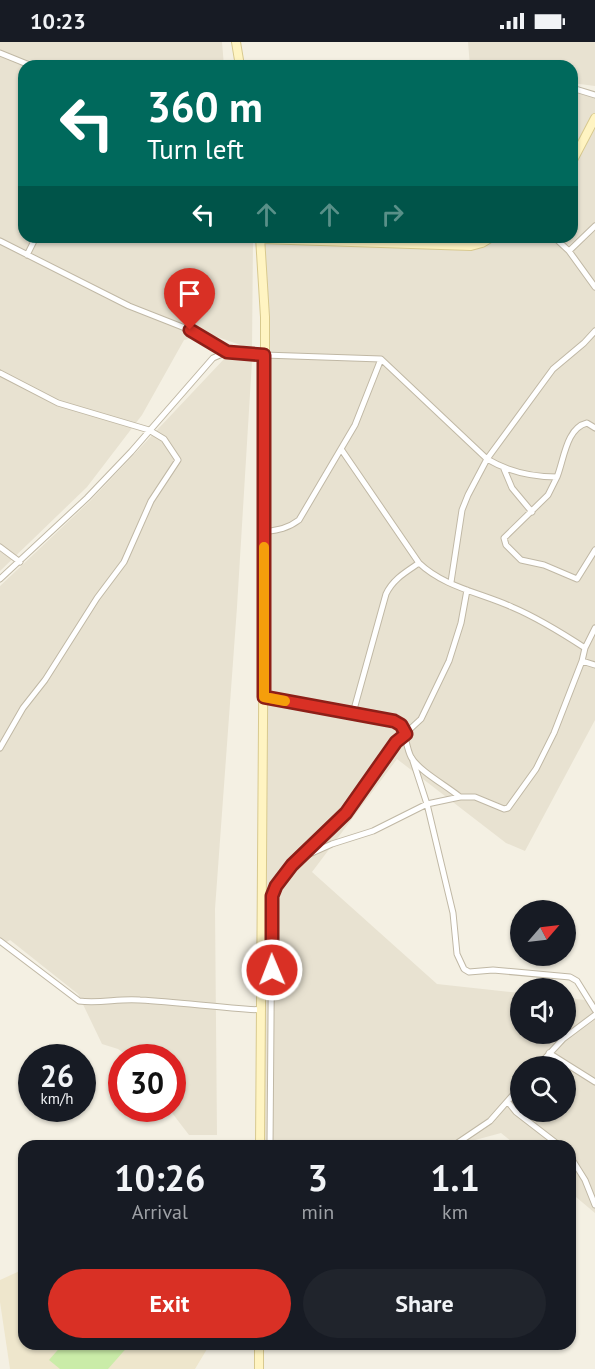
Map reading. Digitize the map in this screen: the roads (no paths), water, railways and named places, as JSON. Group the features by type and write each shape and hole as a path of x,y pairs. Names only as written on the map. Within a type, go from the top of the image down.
{"main road":[{"path":"236,42 239,60"},
{"path":"578,151 595,118"},
{"path":"260,1140 264,697 264,355 261,243"},
{"path":"392,243 471,246 482,243"},
{"path":"259,1350 259,1369"}],"street":[{"path":"0,53 18,60"},
{"path":"578,90 595,94"},
{"path":"578,242 595,226"},
{"path":"0,241 129,306 190,330 227,352 381,359 487,459 504,469 557,477"},
{"path":"27,255 33,243"},
{"path":"560,243 595,287"},
{"path":"569,251 577,243"},
{"path":"451,582 462,510 487,459 553,369 594,333"},
{"path":"0,579 87,498 131,452 213,358 227,352"},
{"path":"264,532 282,530 299,520 361,411 381,359"},
{"path":"0,373 58,403 148,430 164,439 178,460 151,501 124,562 97,598 45,680 22,708 0,748"},
{"path":"595,428 587,423 576,428 551,491 504,538 506,545 521,560 544,565 577,579 595,550"},
{"path":"341,449 419,563 436,576 514,608 585,648"},
{"path":"504,469 512,488 532,512"},
{"path":"0,547 20,561"},
{"path":"353,713 386,594 396,579 419,563"},
{"path":"270,1140 272,896 284,874 346,813 396,742 421,719 449,661 461,622 467,590"},
{"path":"303,857 332,844 373,831 426,804 460,797 482,799 504,809 508,807 536,769 554,733 585,648 595,628"},
{"path":"582,661 595,665"},
{"path":"264,697 394,721 401,725 406,734 426,804 453,913 457,954 464,969 469,972 493,970 570,977 577,981 595,1010"},
{"path":"412,758 460,797"},
{"path":"0,941 79,1001 95,1004 117,999 139,1000 262,1010"},
{"path":"546,1056 562,1039 595,1015"},
{"path":"549,1053 595,1082"},
{"path":"462,1140 490,1121 510,1100"},
{"path":"508,1102 516,1112 552,1140"},
{"path":"576,1165 595,1205"}]}
